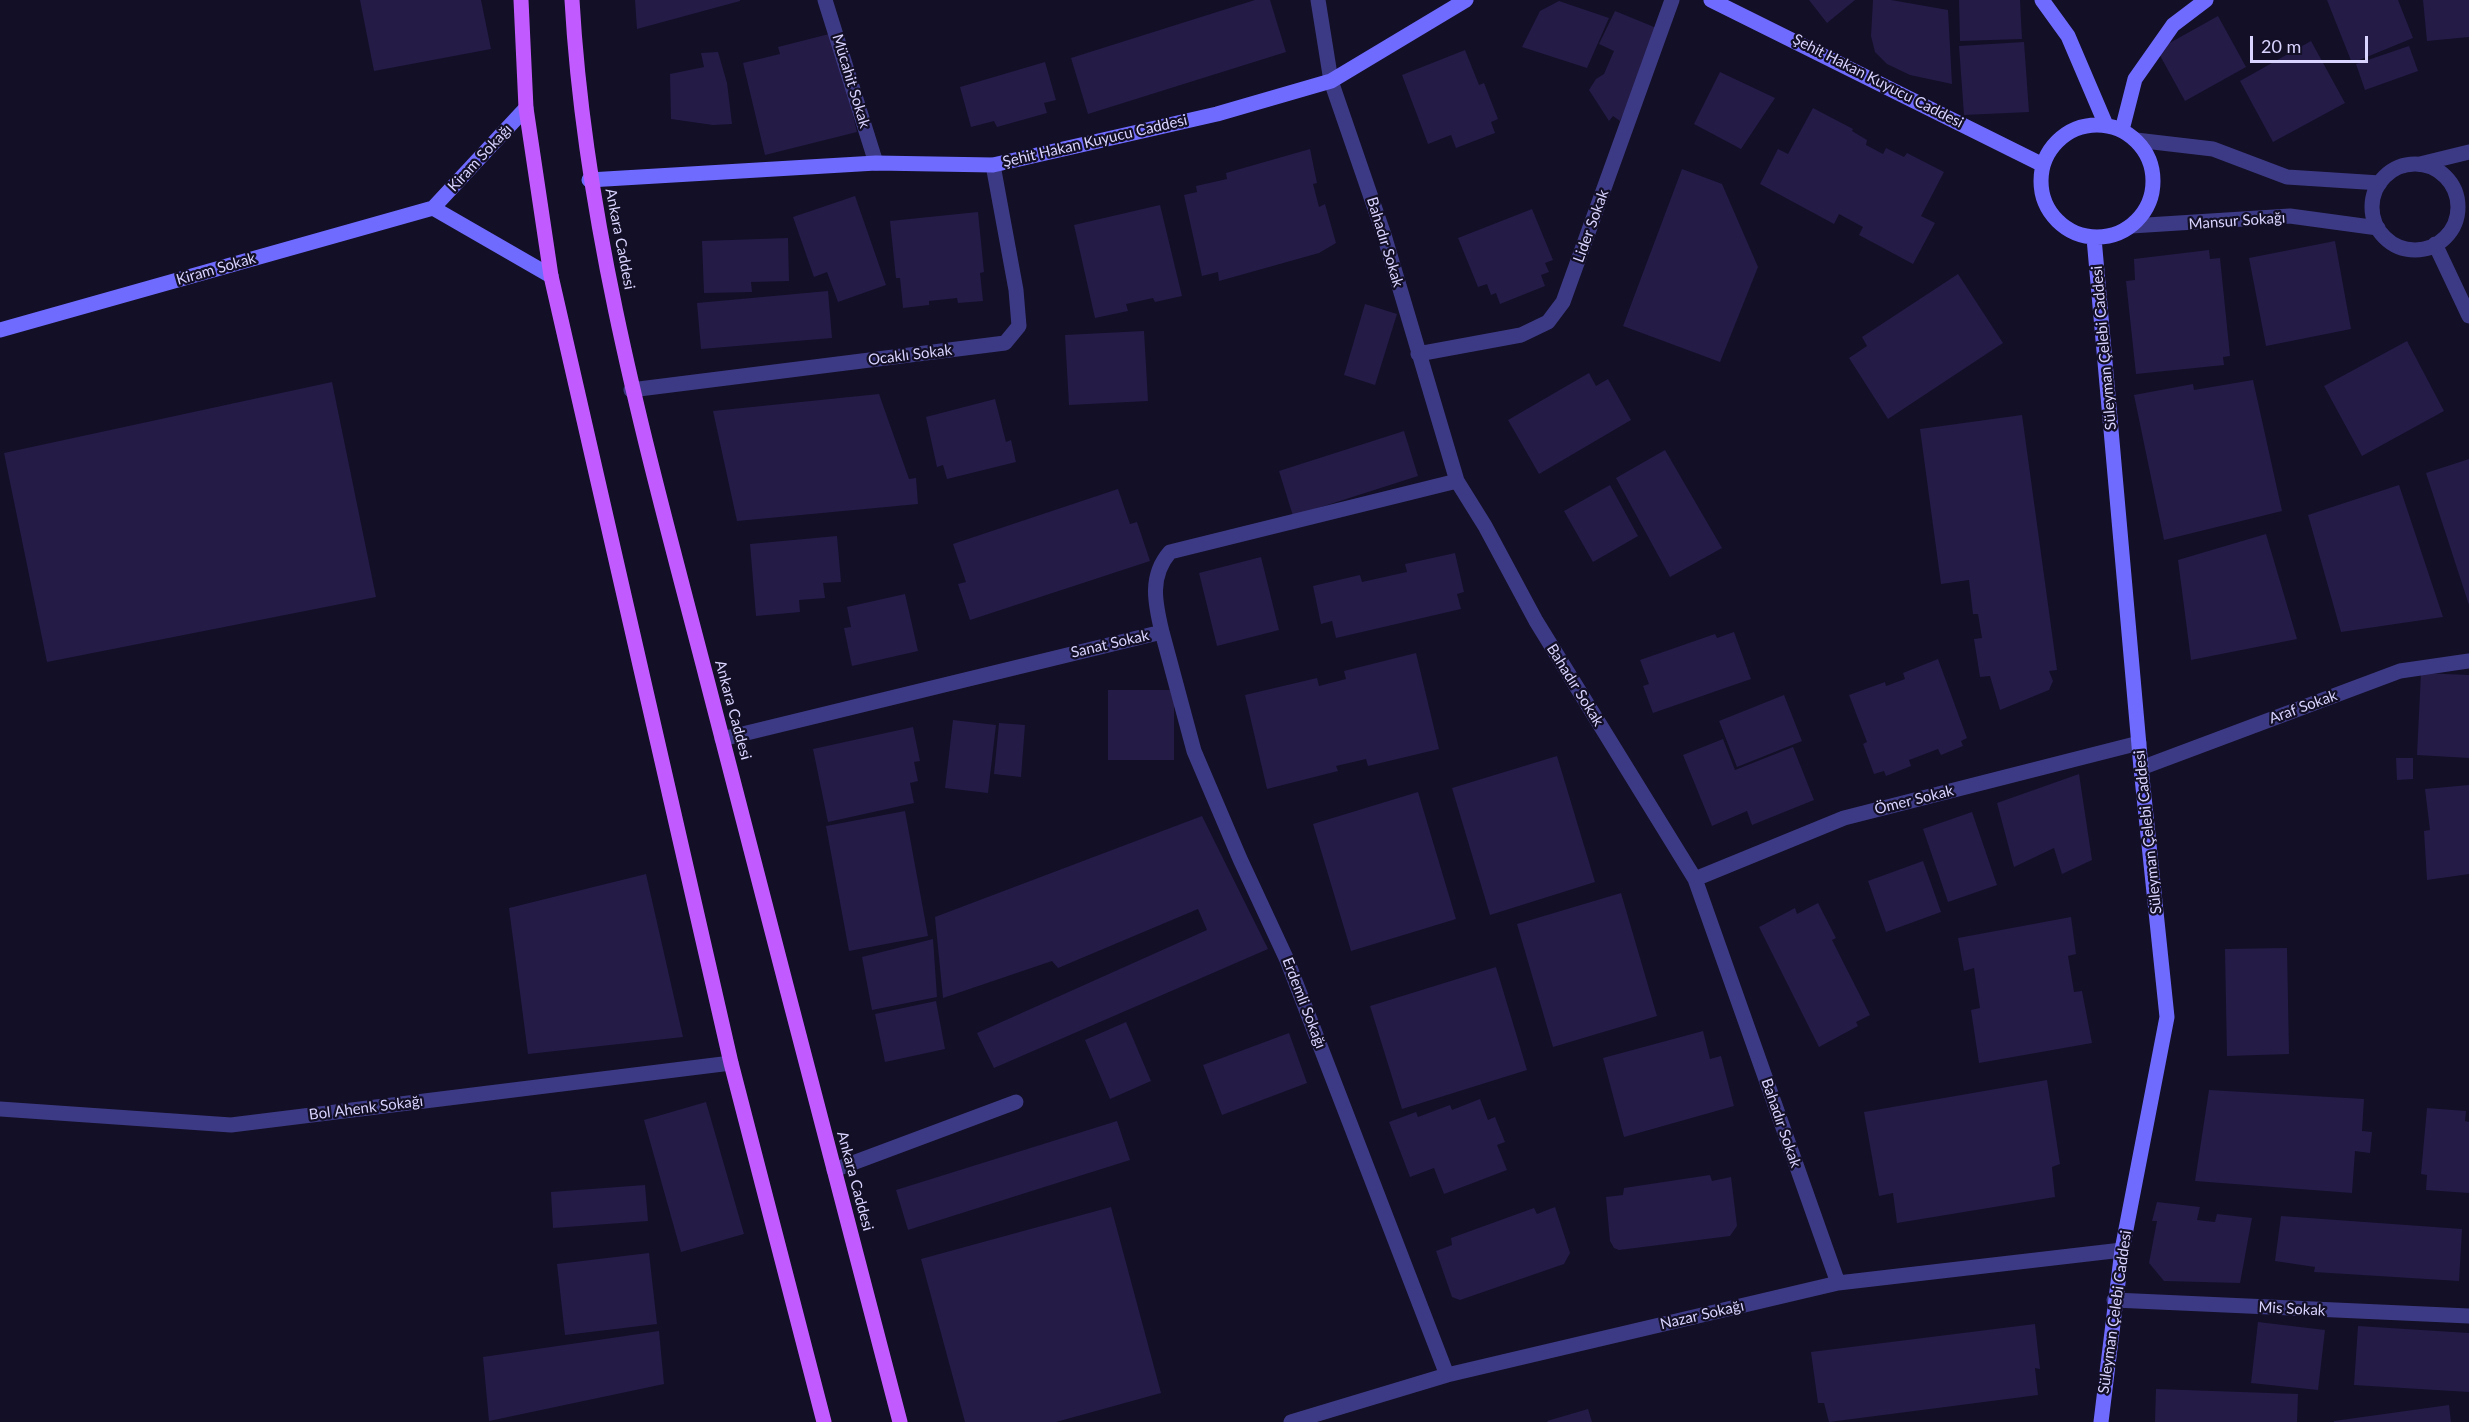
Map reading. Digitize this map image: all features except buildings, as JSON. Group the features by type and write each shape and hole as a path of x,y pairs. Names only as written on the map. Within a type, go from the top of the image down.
{"main road":[{"path":"521,0 526,108 550,276 731,1063 824,1422"},
{"name":"Ankara Caddesi","path":"572,0 575,57 589,180 631,390 900,1422"}],"street":[{"name":"Mücahit Sokak","path":"825,0 876,163"},
{"name":"Bahadır Sokak","path":"1318,0 1331,81 1384,235 1457,481 1485,526 1536,621 1695,879 1838,1283"},
{"name":"Şehit Hakan Kuyucu Caddesi","path":"589,180 876,163 993,165 1217,114 1331,81 1466,0"},
{"name":"Lider Sokak","path":"1418,354 1521,335 1548,322 1563,302 1672,0"},
{"name":"Şehit Hakan Kuyucu Caddesi","path":"1711,0 1795,39 2043,165"},
{"path":"2042,0 2068,36 2106,125"},
{"path":"2122,130 2135,79 2173,25 2206,0"},
{"name":"Kiram Sokağı","path":"433,208 526,108"},
{"path":"2089,125 2106,125 2122,130 2136,140 2147,156 2153,174 2152,194 2144,212 2131,226 2114,235 2094,238 2078,234 2062,226 2051,214 2043,198 2040,182 2049,150 2060,138 2074,129 2089,125"},
{"path":"2136,140 2213,149 2287,177 2380,183"},
{"path":"2418,165 2438,170 2448,179 2464,201 2450,231 2435,244 2413,250 2400,247 2387,239 2378,228 2373,215 2373,201 2380,183 2397,168 2469,152"},
{"name":"Ocaklı Sokak","path":"631,390 1005,342 1019,326 1016,290 993,165"},
{"path":"433,208 550,276"},
{"name":"Kiram Sokak","path":"0,330 433,208"},
{"name":"Mansur Sokağı","path":"2131,226 2290,216 2378,228"},
{"name":"Süleyman Çelebi Caddesi","path":"2094,238 2141,768 2168,1017 2122,1250 2114,1300 2101,1422"},
{"path":"2435,244 2469,316"},
{"name":"Sanat Sokak","path":"722,739 1162,632 1154,589 1160,563 1170,552 1457,481"},
{"name":"Erdemli Sokağı","path":"1162,632 1194,752 1287,960 1447,1375"},
{"name":"Araf Sokak","path":"2141,768 2400,671 2469,662"},
{"name":"Ömer Sokak","path":"1695,879 1844,818 2139,743"},
{"name":"Bol Ahenk Sokağı","path":"0,1109 231,1125 731,1063"},
{"path":"834,1170 1016,1102"},
{"name":"Nazar Sokağı","path":"1291,1422 1315,1420 1447,1375 1838,1283 2122,1250"},
{"name":"Mis Sokak","path":"2114,1300 2469,1316"}]}
